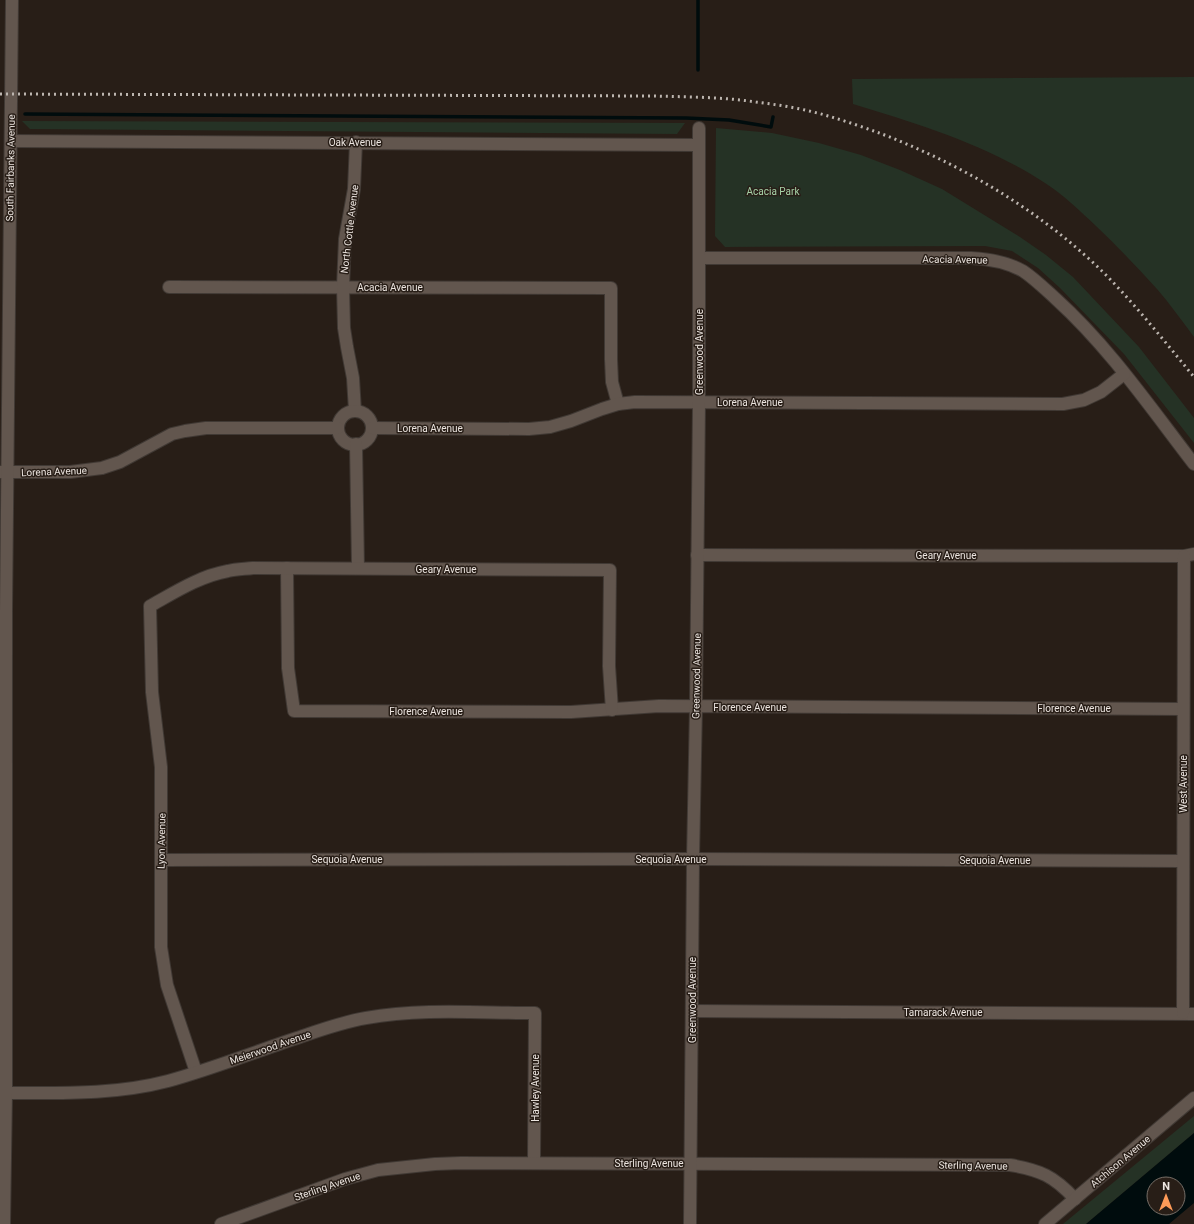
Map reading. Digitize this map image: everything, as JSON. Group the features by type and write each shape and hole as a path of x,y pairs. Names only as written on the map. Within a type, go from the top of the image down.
{"street":[{"name":"South Fairbanks Avenue","path":"4,1224 6,1093 3,856 3,612 12,0"},
{"name":"Greenwood Avenue","path":"690,1224 699,402 699,128"},
{"name":"Oak Avenue","path":"11,141 699,145"},
{"name":"North Cottle Avenue","path":"355,411 353,378 346,347 344,328 343,287 345,239 354,189 356,142"},
{"name":"Acacia Avenue","path":"699,258 971,258 991,260 1008,264 1024,272 1036,281 1076,317 1124,374 1194,464"},
{"name":"Acacia Avenue","path":"169,287 611,288 612,382 618,404"},
{"name":"Lorena Avenue","path":"372,428 529,429 550,427 618,404 635,402 1063,404 1084,400 1101,392 1124,374"},
{"path":"355,411 368,417 372,428 369,437 365,441 350,444 342,438 338,428 341,418 355,411"},
{"name":"Lorena Avenue","path":"4,472 70,472 102,468 120,462 172,434 206,428 338,428"},
{"path":"356,444 358,568"},
{"name":"Geary Avenue","path":"697,555 1189,555"},
{"name":"West Avenue","path":"1189,555 1182,709 1189,793 1182,861 1189,1013"},
{"name":"Geary Avenue","path":"150,606 191,583 228,571 253,568 610,570 609,666 612,710"},
{"name":"Florence Avenue","path":"288,568 288,668 294,711 571,712 659,706 1182,709"},
{"name":"Lyon Avenue","path":"150,606 152,692 161,767 161,947 167,985 196,1072"},
{"name":"Sequoia Avenue","path":"161,860 693,859 1182,861"},
{"name":"Tamarack Avenue","path":"692,1011 1189,1013"},
{"name":"Meierwood Avenue","path":"6,1093 104,1091 167,1081 336,1025 395,1013 535,1013"},
{"name":"Hawley Avenue","path":"534,1163 535,1013"},
{"name":"Atchison Avenue","path":"1045,1224 1194,1098"},
{"name":"Sterling Avenue","path":"221,1224 345,1179 378,1170 435,1164 1010,1165 1029,1168 1047,1175 1063,1186 1075,1199"}],"green space":[{"path":"1194,77 1194,337 1162,295 1112,241 1052,188 1000,157 903,119 853,104 852,79"},
{"path":"22,121 685,123 677,134 30,129"},
{"name":"Acacia Park","path":"716,128 772,133 819,143 861,155 900,170 942,189 1020,237 1046,255 1073,277 1139,347 1194,418 1194,443 1124,354 1060,288 1038,268 1012,251 985,246 725,247 715,236"},
{"path":"1194,1116 1194,1133 1086,1224 1063,1224"}],"shaded area":[{"path":"1194,1133 1194,1203 1186,1210 1186,1176 1146,1176 1146,1216 1179,1216 1169,1224 1086,1224"}],"waterway":[{"path":"698,0 698,70"},
{"path":"25,114 686,118 729,120 771,127 773,117"}],"railway":[{"path":"0,94 655,96 744,100 810,111 882,134 913,147 973,176 1030,212 1083,253 1107,276 1141,313 1194,377"}]}
